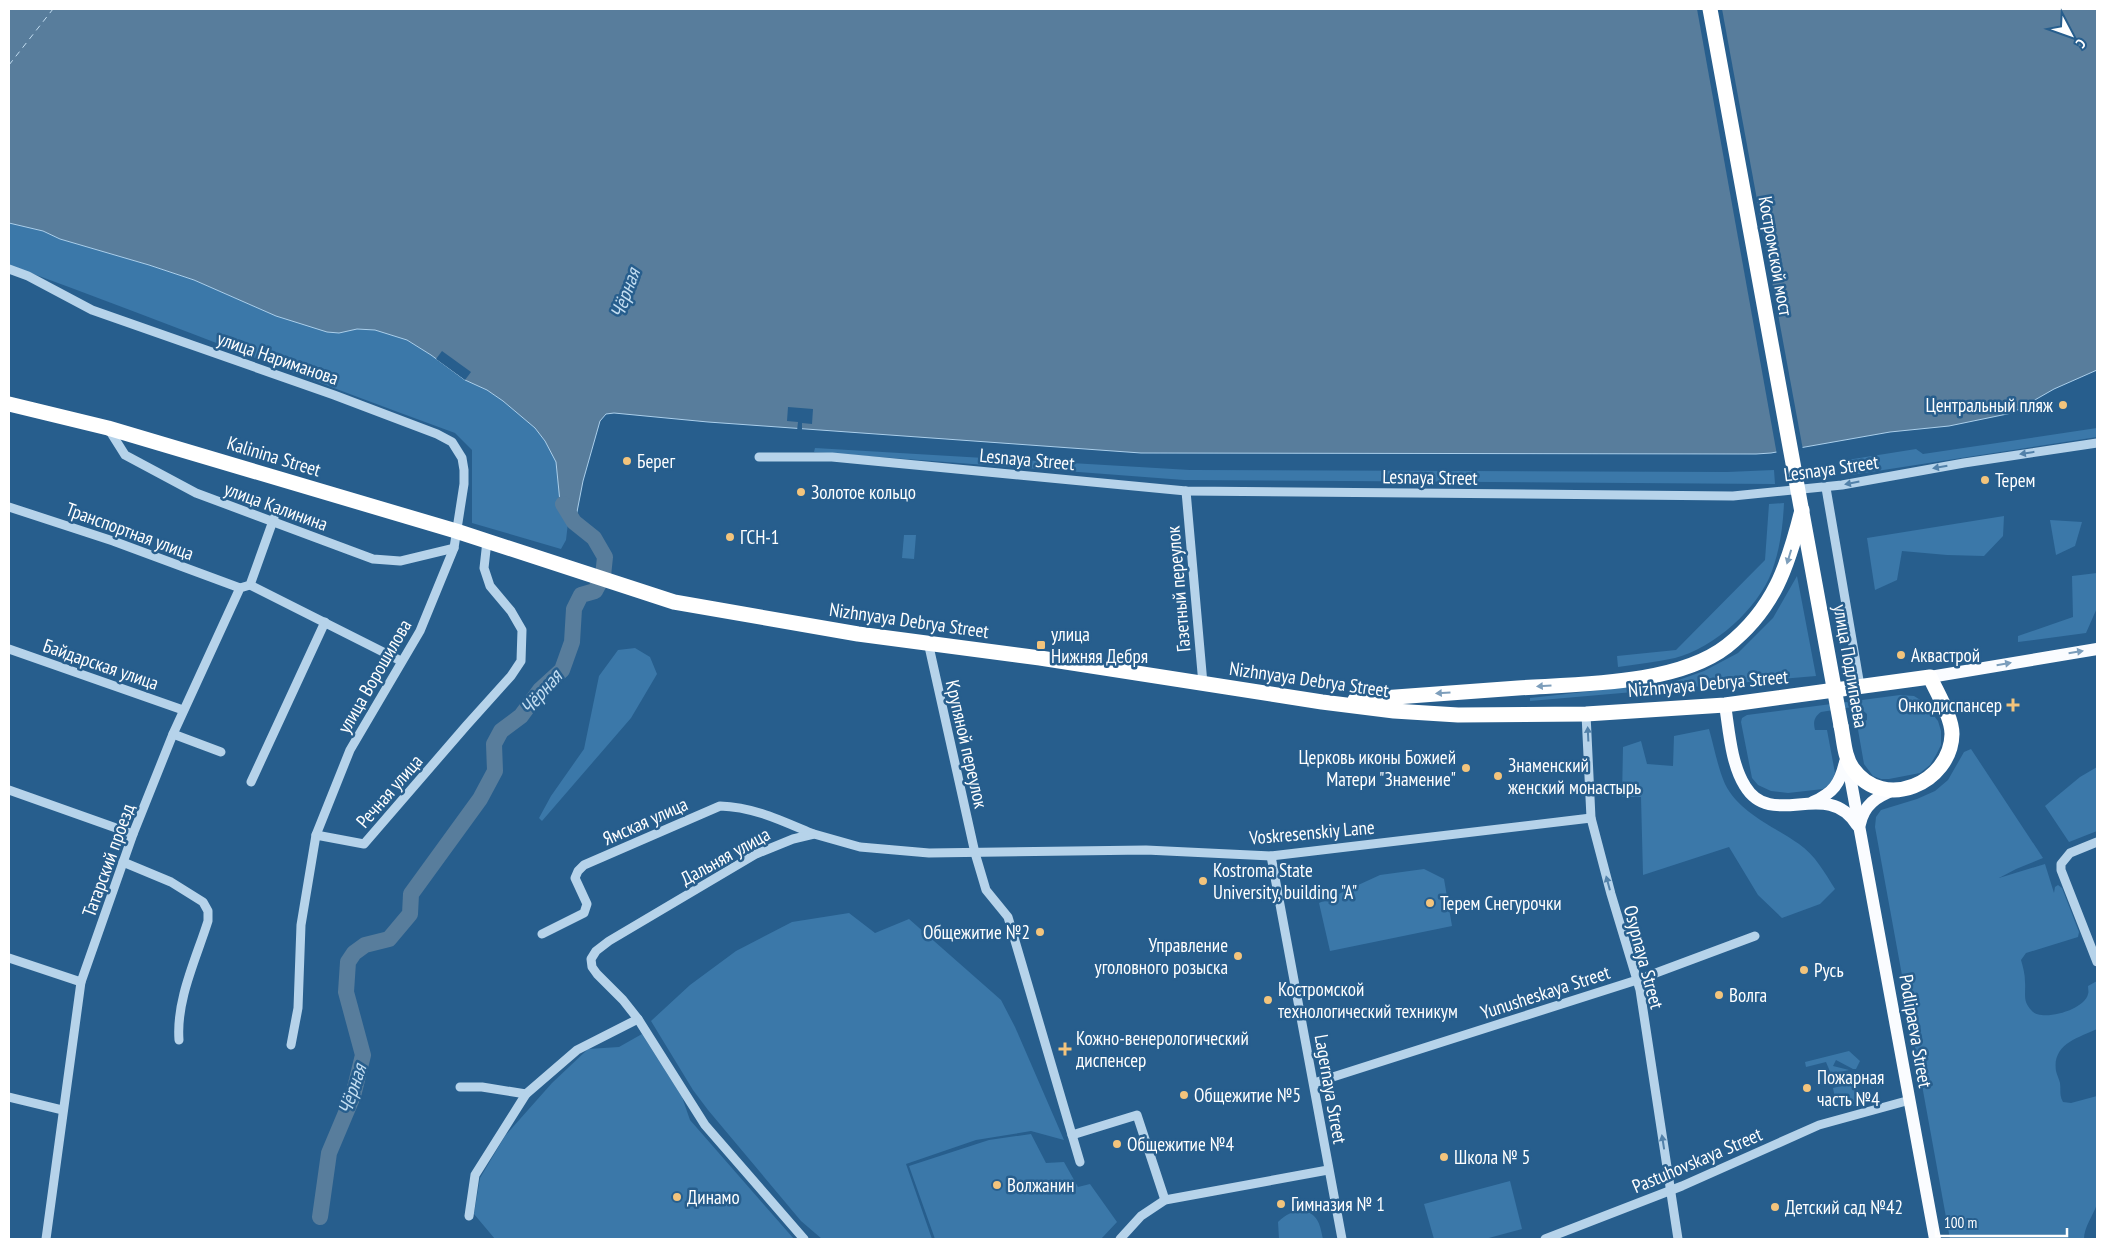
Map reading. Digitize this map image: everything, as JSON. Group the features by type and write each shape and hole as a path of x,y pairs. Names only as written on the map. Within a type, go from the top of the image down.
{"highway":[{"name":"Костромской мост","path":"1710,9 1802,510"},
{"name":"Kalinina Street","path":"9,404 108,428 456,531 525,554"},
{"path":"1322,702 1593,682 1682,669 1704,660 1726,646 1750,625 1770,599 1785,570 1802,510"},
{"name":"улица Подлипаева","path":"1802,510 1847,758"},
{"name":"Nizhnyaya Debrya Street","path":"525,554 674,602 858,634 928,642 1322,702 1394,711 1458,715 1586,714 1725,704 1930,677"},
{"path":"1847,758 1852,768 1869,785 1884,790 1894,790 1920,784 1930,777 1943,762 1949,749 1952,732 1951,723 1930,677"}],"main road":[{"name":"Nizhnyaya Debrya Street","path":"1930,677 2097,649"},
{"path":"1725,704 1735,759 1746,787 1752,795 1763,802 1775,805 1792,806 1810,803 1839,806 1848,813 1859,829"},
{"path":"1810,803 1829,794 1836,788 1847,758"},
{"name":"улица Подлипаева","path":"1847,758 1859,829"},
{"path":"1859,829 1864,810 1869,804 1894,790"},
{"name":"Podlipaeva Street","path":"1859,829 1935,1239"}],"street":[{"name":"улица Нариманова","path":"9,269 28,276 92,310 334,395 436,434 452,442 462,458 464,470 464,484 456,531"},
{"name":"улица Калинина","path":"108,428 125,455 196,493 274,520 373,559 400,562 454,548"},
{"name":"Lesnaya Street","path":"759,458 832,457 1186,491 1733,496 1826,488 1964,463 2097,443"},
{"path":"1826,488 1860,686"},
{"name":"Газетный переулок","path":"1186,491 1203,684"},
{"name":"Транспортная улица","path":"9,507 113,541 240,588"},
{"path":"250,585 274,520"},
{"name":"улица Ворошилова","path":"316,835 350,750 401,660 420,632 454,548 456,531"},
{"name":"Речная улица","path":"316,835 364,844 511,676 521,661 522,630 511,611 490,586 484,568 487,541"},
{"path":"240,588 250,585 401,660"},
{"name":"Татарский проезд","path":"46,1239 81,982 133,834 173,734 240,588"},
{"path":"251,782 325,622"},
{"name":"Крупяной переулок","path":"928,642 975,853"},
{"name":"Байдарская улица","path":"9,649 183,710"},
{"name":"Osypnaya Street","path":"1586,714 1590,818 1610,894 1640,990 1678,1239"},
{"path":"173,734 221,752"},
{"path":"9,790 133,834"},
{"name":"Ямская улица","path":"542,934 584,913 587,904 575,878 578,871 584,866 720,806 740,807 761,812 814,834"},
{"name":"Voskresenskiy Lane","path":"975,853 1146,850 1271,856 1590,818"},
{"name":"Дальняя улица","path":"804,1239 705,1125 638,1020 623,1000 597,974 592,966 591,959 596,951 609,941 756,854 786,841 814,834 860,846 929,853 975,853"},
{"path":"291,1045 298,1008 301,925 316,835"},
{"path":"2097,842 2074,851 2064,858 2061,864 2061,870 2097,962"},
{"path":"975,853 986,890 1008,917 1080,1162"},
{"name":"Lagernaya Street","path":"1271,856 1342,1239"},
{"path":"123,862 171,882 203,902 208,911 208,921 181,1004 178,1026 179,1040"},
{"name":"Yunusheskaya Street","path":"1314,1083 1637,980 1755,936"},
{"path":"9,958 81,982"},
{"path":"469,1216 475,1175 526,1094 577,1050 638,1020"},
{"path":"460,1087 482,1087 526,1094"},
{"path":"9,1097 63,1110"},
{"name":"Pastuhovskaya Street","path":"1545,1239 1670,1190 1819,1125 1910,1100"},
{"path":"1072,1135 1137,1115 1165,1200"},
{"path":"1120,1239 1141,1216 1165,1200 1328,1170"}],"shaded area":[{"path":"9,223 43,231 60,239 194,280 276,316 327,331 339,333 357,329 375,330 407,340 465,380 487,390 503,401 535,428 545,441 556,462 560,502 562,512 568,523 566,540 561,549 472,523 472,450 455,433 9,265"},
{"path":"2097,428 2097,437 1851,475 1847,460 1916,449 1923,454"},
{"path":"815,448 1190,470 1727,472 1774,470 1775,484 1184,480 814,452"},
{"path":"1784,503 1781,537 1772,571 1756,599 1733,625 1705,646 1690,653 1675,658 1618,667 1617,656 1676,650 1765,560 1769,504"},
{"path":"2004,516 2003,536 1984,556 1902,551 1897,580 1875,590 1867,538"},
{"path":"2050,520 2082,522 2075,546 2056,555"},
{"path":"904,535 916,535 914,559 902,558"},
{"path":"2097,573 2097,608 2086,633 2018,642 2018,636 2073,617 2072,576"},
{"path":"1797,576 1816,676 1530,701 1530,698 1673,682 1704,671 1738,653 1773,618"},
{"path":"635,648 650,657 657,674 631,718 542,821 539,818 551,796 584,749 599,676 618,650"},
{"path":"1900,695 1914,696 1922,701 1938,721 1941,731 1941,745 1936,755 1930,765 1920,773 1889,779 1873,776 1864,764 1857,724 1867,720 1867,714 1858,706 1821,712 1815,718 1815,730 1827,730 1835,773 1831,783 1823,789 1788,793 1771,791 1758,785 1752,778 1741,722 1742,718 1747,715"},
{"path":"1709,729 1720,771 1731,794 1748,811 1805,848 1815,859 1835,889 1820,904 1782,918 1758,895 1729,847 1643,875 1641,797 1622,797 1623,747 1641,741 1647,764 1673,766 1674,736"},
{"path":"1971,749 2043,858 1999,878 2045,864 2054,893 2055,887 2058,885 2062,888 2079,932 2078,937 2026,953 2021,960 2025,976 2027,1004 2037,1014 2053,1015 2063,1013 2085,1000 2088,986 2097,981 2097,1029 2068,1043 2058,1054 2056,1062 2056,1071 2063,1102 2071,1103 2097,1096 2097,1204 2087,1226 2084,1239 1950,1239 1875,827 1876,817 1881,810 1917,799 1935,791 1948,780 1964,752"},
{"path":"2097,767 2097,831 2069,842 2045,806 2080,777"},
{"path":"1424,869 1444,879 1452,926 1330,951 1319,903 1380,875"},
{"path":"849,913 875,933 909,919 1001,1000 1015,1027 1064,1140 1031,1131 976,1140 906,1164 932,1239 822,1239 801,1221 708,1110 693,1090 651,1021 690,985 736,951 792,922"},
{"path":"642,1034 682,1097 690,1120 794,1239 495,1239 474,1214 480,1178 505,1136 552,1083 588,1049 619,1047"},
{"path":"1849,1051 1860,1061 1856,1069 1836,1060 1833,1066 1849,1070 1831,1074 1826,1062 1806,1067 1805,1062"},
{"path":"1856,1082 1862,1104 1853,1106 1850,1098 1839,1100 1835,1098 1833,1088"},
{"name":"Волжанин","path":"1031,1134 1046,1163 1064,1162 1078,1187 1090,1184 1117,1222 1101,1239 935,1239 909,1166 989,1140"},
{"path":"1510,1181 1522,1229 1485,1239 1434,1239 1424,1204"},
{"path":"1304,1210 1316,1218 1320,1225 1323,1239 1279,1239 1278,1222 1290,1213"}],"water":[{"path":"9,9 2097,9 2097,370 2054,389 2012,413 1949,426 1890,432 1756,454 1141,453 708,422 614,413 606,414 600,421 583,481 576,517 574,522 568,523 562,512 560,502 556,462 545,441 535,428 487,390 465,380 407,340 375,330 357,329 339,333 327,332 276,316 194,280 60,239 43,231 9,223"}],"pier":[{"path":"1697,9 1722,9 1803,450 1777,455"},
{"path":"442,351 471,372 465,380 436,359"},
{"path":"788,407 813,409 812,424 802,423 802,431 797,431 798,422 787,421"}],"waterway":[{"name":"Чёрная","path":"320,1217 329,1153 353,1096 363,1055 346,992 348,962 354,953 365,945 389,939 410,914 411,894 480,799 495,771 494,744 501,731 521,716 540,690 562,670 572,642 574,609 581,595 595,591 603,576 605,557 594,538 574,522 563,504"}],"ferry route":[{"path":"9,65 53,9"}],"place":[{"name":"Центральный пляж","path":"2063,405"},
{"name":"Берег","path":"627,461"},
{"name":"Терем","path":"1985,480"},
{"name":"Золотое кольцо","path":"801,492"},
{"name":"ГСН-1","path":"730,537"},
{"name":"улица Нижняя Дебря","path":"1041,645"},
{"name":"Аквастрой","path":"1901,655"},
{"name":"Онкодиспансер","path":"2013,705"},
{"name":"Церковь иконы Божией Матери \"Знамение\"","path":"1466,768"},
{"name":"Знаменский женский монастырь","path":"1498,776"},
{"name":"Kostroma State University, building \"A\"","path":"1203,881"},
{"name":"Терем Cнегурочки","path":"1430,903"},
{"name":"Общежитие №2","path":"1040,932"},
{"name":"Управление уголовного розыска","path":"1238,956"},
{"name":"Русь","path":"1804,970"},
{"name":"Волга","path":"1719,995"},
{"name":"Костромской технологический техникум","path":"1268,1000"},
{"name":"Кожно-венерологический диспенсер","path":"1065,1049"},
{"name":"Пожарная часть №4","path":"1807,1088"},
{"name":"Общежитие №5","path":"1184,1095"},
{"name":"Общежитие №4","path":"1117,1144"},
{"name":"Школа № 5","path":"1444,1157"},
{"name":"Волжанин","path":"997,1185"},
{"name":"Динамо","path":"677,1197"},
{"name":"Гимназия № 1","path":"1281,1204"},
{"name":"Детский сад №42","path":"1775,1207"}]}
